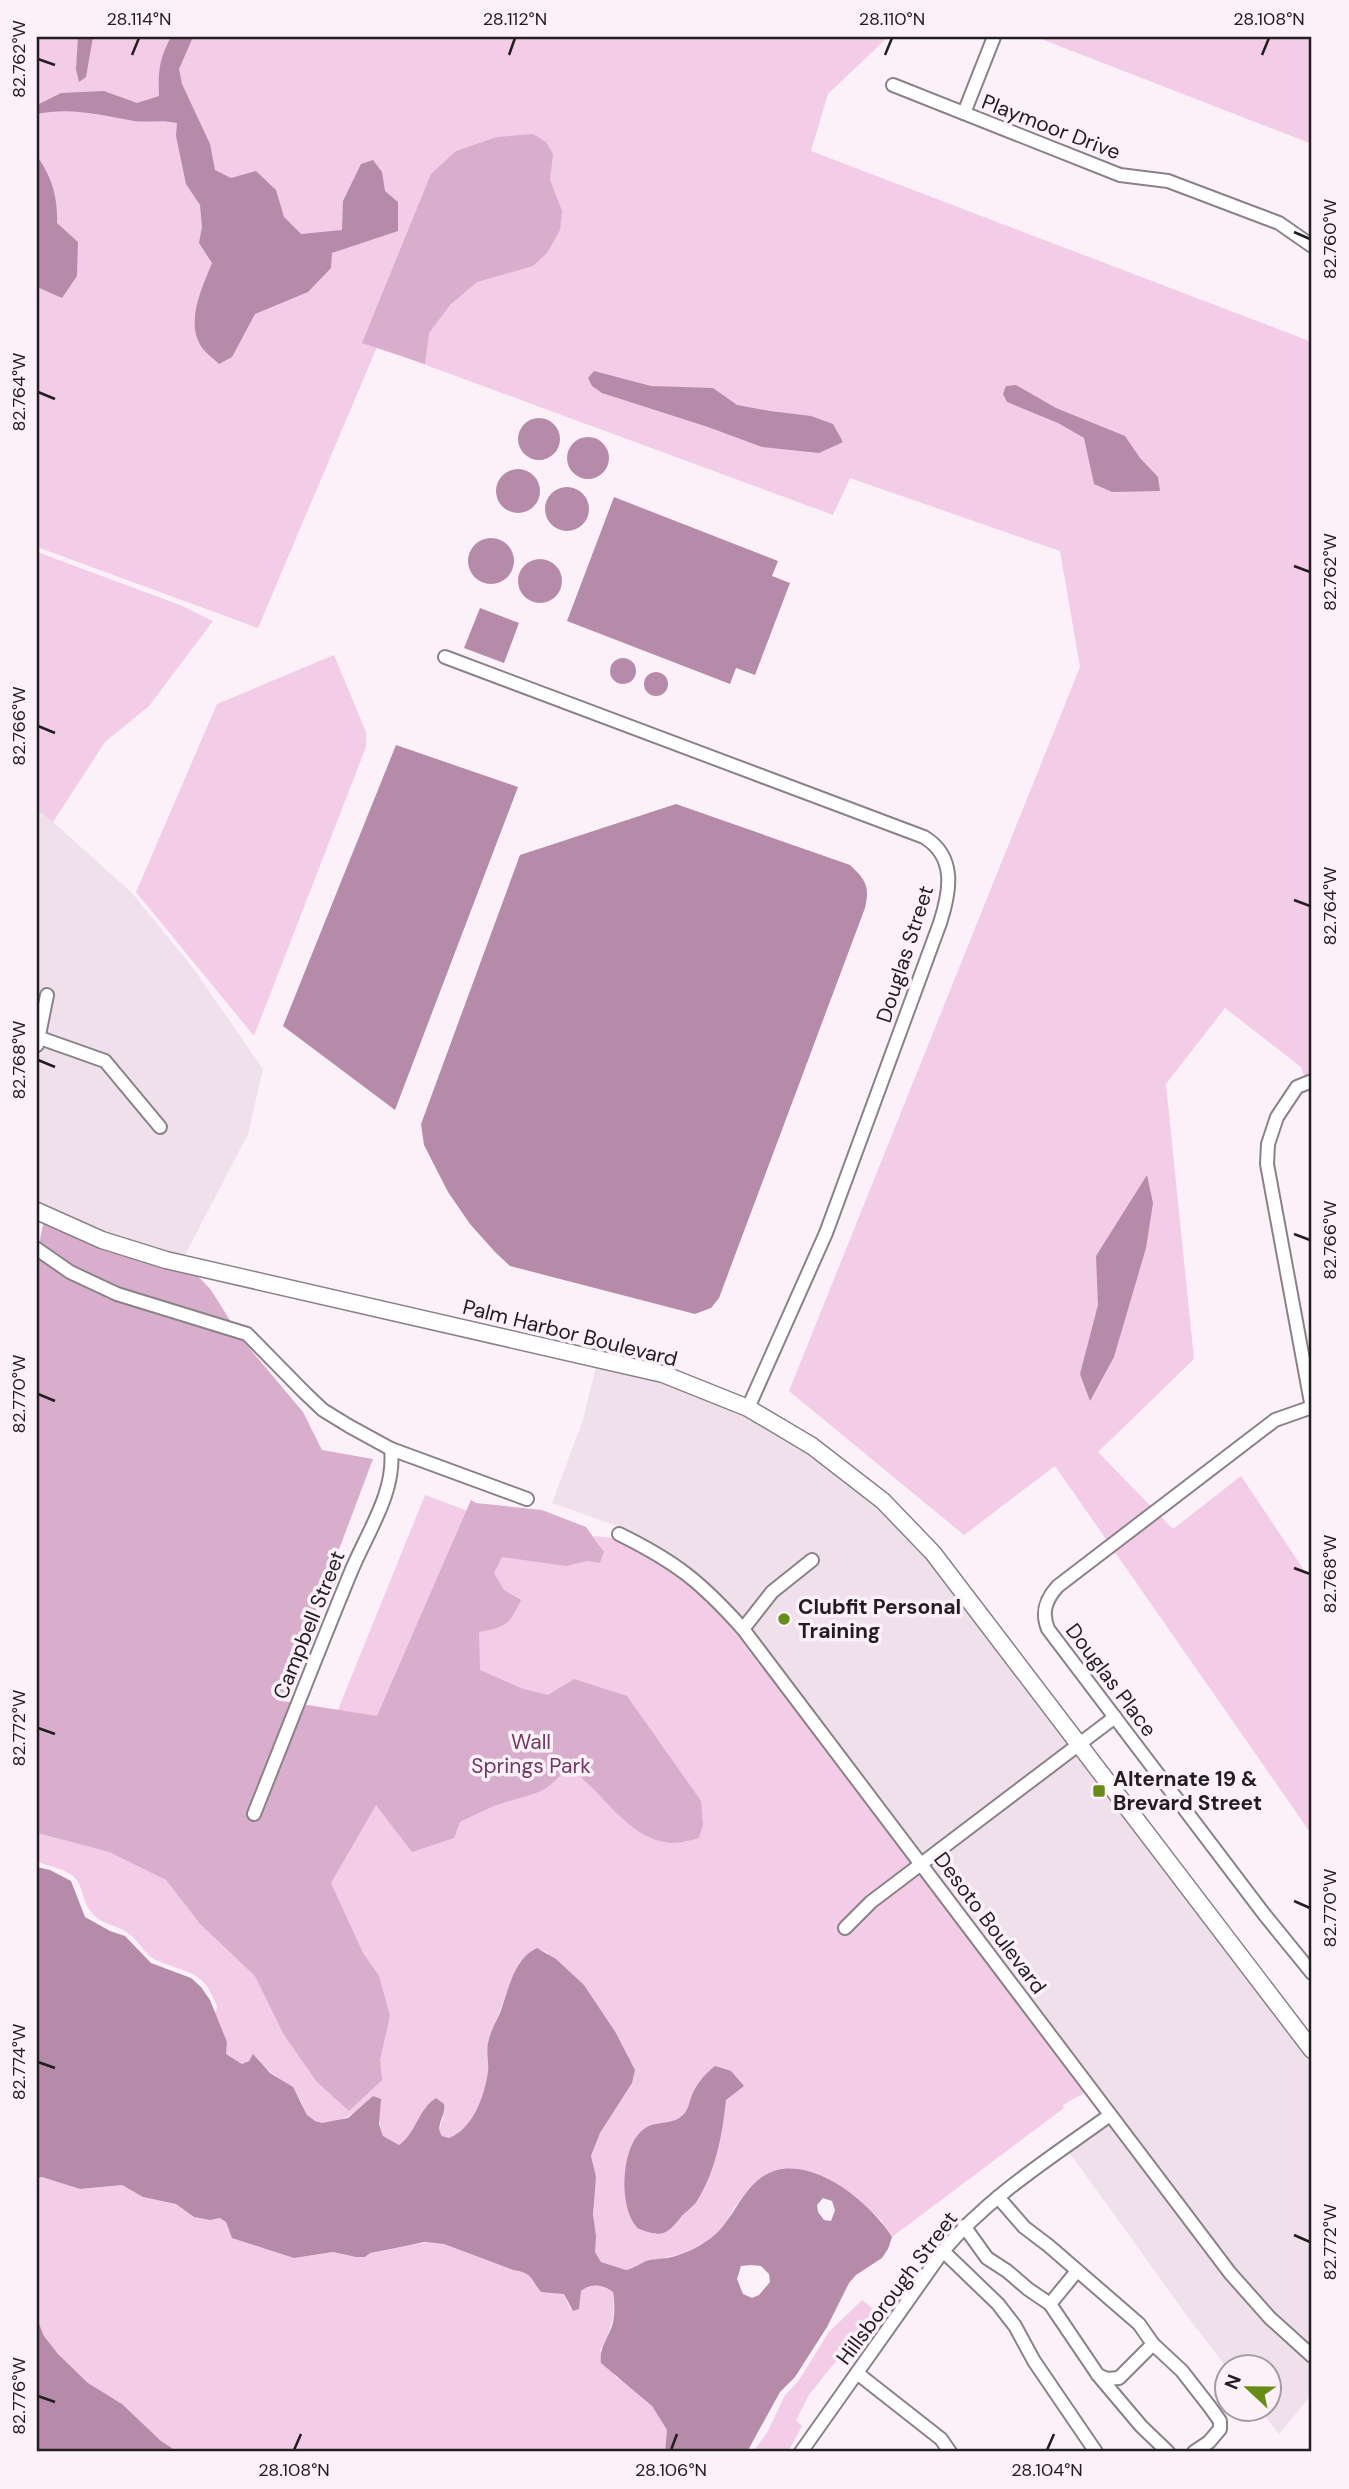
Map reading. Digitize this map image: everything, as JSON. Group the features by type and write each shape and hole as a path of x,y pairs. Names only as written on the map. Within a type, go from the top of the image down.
{"main road":[{"name":"Palm Harbor Boulevard","path":"38,1215 137,1252 663,1374 748,1408 838,1464 911,1528 957,1583 1312,2050"}],"street":[{"path":"964,113 994,37"},
{"name":"Playmoor Drive","path":"893,85 1120,175 1168,181 1279,223 1312,246"},
{"name":"Douglas Street","path":"445,657 924,838 935,844 943,854 949,877 940,923 825,1233 748,1408"},
{"path":"47,995 38,1042 105,1061 160,1127"},
{"path":"1312,1082 1297,1087 1277,1117 1268,1144 1267,1164 1312,1407"},
{"path":"37,1249 70,1272 117,1294 247,1334 323,1410 349,1426 391,1449 527,1499"},
{"name":"Douglas Place","path":"1312,1407 1275,1419 1058,1586 1049,1596 1045,1607 1048,1629 1088,1685 1312,1973"},
{"name":"Campbell Street","path":"254,1814 350,1573 389,1486 393,1468 391,1449"},
{"name":"Desoto Boulevard","path":"619,1534 678,1566 713,1595 743,1629 1238,2283 1270,2318 1312,2356"},
{"path":"743,1629 772,1592 812,1560"},
{"path":"845,1927 871,1902 1115,1717"},
{"name":"Hillsborough Street","path":"801,2452 943,2251 964,2226 998,2197 1110,2115"},
{"path":"998,2197 1024,2227 1139,2324 1153,2344 1182,2371 1220,2421 1220,2429 1216,2435 1194,2452"},
{"path":"964,2226 987,2258 1050,2304 1098,2375 1141,2426 1168,2452"},
{"path":"943,2251 988,2292 1004,2311 1034,2361 1096,2452"},
{"path":"1050,2304 1077,2271"},
{"path":"1098,2375 1107,2379 1119,2378 1153,2344"},
{"path":"857,2373 941,2439 950,2452"}],"shaded area":[{"path":"78,37 93,37 86,77 79,82 76,69"},
{"path":"171,37 193,37 179,69 182,84 210,144 215,170 231,178 256,171 276,190 284,217 301,234 342,230 343,201 361,164 373,160 382,172 385,191 398,202 398,231 332,253 331,268 308,292 255,314 232,357 219,364 203,349 195,329 197,306 212,263 199,243 202,227 200,205 186,184 176,136 177,123 134,121 73,112 37,114 37,105 61,93 104,91 137,103 159,96 160,66"},
{"path":"37,156 53,188 57,223 78,242 77,276 62,298 37,287"},
{"path":"594,371 651,386 713,388 737,405 811,416 833,424 843,442 819,453 762,447 602,393 592,386 588,378"},
{"path":"1016,385 1056,408 1125,436 1140,458 1158,477 1160,491 1112,492 1094,484 1084,438 1058,423 1007,402 1003,394 1006,386"},
{"path":"539,418 554,424 560,439 554,454 539,460 524,454 518,439 524,424"},
{"path":"588,437 603,443 609,458 603,473 588,479 573,473 567,458 573,443"},
{"path":"518,469 527,470 534,475 539,482 539,500 534,507 527,512 518,513 509,512 502,507 497,500 496,491 497,482 502,475 509,470"},
{"path":"567,487 576,488 583,493 588,500 588,518 583,525 576,530 567,531 558,530 551,525 546,518 545,509 546,500 551,493 558,488"},
{"path":"614,497 778,561 772,576 790,583 755,675 736,668 730,684 567,621"},
{"path":"491,538 507,545 514,561 507,577 491,584 475,577 468,561 475,545"},
{"path":"540,559 549,560 556,565 561,572 561,590 556,597 549,602 540,603 531,602 524,597 519,590 518,581 519,572 524,565 531,560"},
{"path":"480,608 519,623 504,663 464,648"},
{"path":"623,658 632,662 636,671 632,680 623,684 614,680 610,671 614,662"},
{"path":"656,672 665,675 668,684 665,693 656,696 647,693 644,684 647,675"},
{"path":"396,745 518,787 395,1110 283,1026"},
{"path":"676,804 850,865 860,875 867,889 865,908 719,1298 711,1308 695,1314 510,1266 470,1224 448,1192 424,1145 421,1124 520,855"},
{"path":"37,810 132,893 193,968 263,1069 248,1134 183,1259 134,1246 37,1205 37,1063 44,1045 102,1066 158,1135 168,1129 110,1058 46,1034 53,990 42,988 37,1018"},
{"path":"1147,1175 1153,1203 1146,1248 1114,1357 1090,1401 1080,1374 1098,1305 1096,1256"},
{"path":"597,1363 661,1379 745,1413 834,1468 906,1531 1071,1744 923,1857 750,1629 776,1596 820,1561 813,1553 768,1588 742,1620 703,1578 660,1548 617,1526 552,1503 582,1423"},
{"path":"1078,1753 1312,2059 1312,2349 1274,2314 1234,2270 930,1866"},
{"path":"37,1867 50,1870 71,1881 85,1917 125,1936 151,1963 191,1978 201,1987 210,2000 227,2042 226,2054 242,2064 249,2061 253,2054 270,2073 293,2087 307,2115 315,2121 322,2123 348,2118 373,2096 381,2099 379,2124 383,2136 399,2145 409,2135 425,2108 436,2098 444,2104 439,2128 442,2136 449,2138 465,2127 484,2090 488,2071 489,2039 512,1977 522,1960 537,1948 556,1959 584,1985 616,2033 635,2070 632,2083 600,2133 591,2156 596,2177 593,2214 595,2252 601,2262 626,2270 646,2261 690,2251 718,2232 758,2180 775,2171 794,2169 813,2173 851,2194 868,2208 892,2237 882,2258 856,2275 849,2283 827,2327 795,2377 780,2392 747,2452 665,2452 667,2430 652,2406 601,2363 602,2348 612,2326 614,2314 613,2292 605,2287 593,2286 581,2291 579,2309 573,2311 564,2294 541,2292 524,2273 444,2244 424,2242 370,2253 365,2257 333,2252 294,2258 232,2238 226,2222 220,2218 210,2220 194,2217 176,2204 143,2197 122,2185 80,2189 42,2177 37,2181","holes":["823,2198 832,2201 835,2210 831,2221 824,2220 818,2212 817,2205","741,2266 761,2266 769,2274 770,2282 759,2295 752,2298 743,2294 737,2279"]},
{"path":"715,2066 731,2071 744,2086 726,2100 717,2152 704,2189 695,2203 668,2231 659,2234 639,2229 632,2220 625,2194 626,2163 630,2149 644,2129 674,2121 683,2115 696,2087"},
{"path":"1109,2123 1242,2297 1312,2363 1312,2394 1279,2434 1269,2422 1282,2422 1282,2352 1215,2352 1069,2152"},
{"path":"37,2319 44,2336 58,2354 88,2383 122,2404 161,2441 178,2452 37,2452"}],"green space":[{"path":"37,37 888,37 828,94 811,151 1312,342 1312,1022 1309,1031 1312,1036 1312,1098 1301,1067 1225,1008 1166,1084 1194,1359 1098,1452 1173,1529 1241,1476 1312,1582 1312,1835 1055,1466 964,1535 789,1391 1080,667 1060,551 850,478 833,515 377,347 258,628 37,547"},
{"path":"1036,37 1312,37 1312,144"},
{"path":"533,134 546,142 553,154 550,180 562,211 560,230 547,253 533,266 477,282 450,305 429,333 425,364 362,343 431,174 456,151 497,137"},
{"path":"37,552 180,605 213,621 149,706 105,742 53,822 37,810"},
{"path":"334,655 366,732 366,747 254,1036 136,892 217,704"},
{"path":"44,1220 195,1273 211,1290 231,1322 119,1289 73,1268 39,1244"},
{"path":"37,1256 68,1277 115,1299 240,1337 303,1412 322,1450 373,1459 282,1701 377,1716 471,1500 476,1503 542,1510 586,1527 604,1552 600,1563 587,1561 566,1566 502,1557 494,1573 504,1590 521,1600 506,1624 479,1632 480,1670 523,1689 548,1695 574,1679 627,1696 701,1801 703,1825 699,1838 675,1843 656,1840 628,1823 580,1776 567,1767 546,1788 483,1811 460,1822 454,1838 412,1852 376,1805 331,1883 363,1953 379,1976 390,2016 380,2060 382,2080 349,2111 317,2082 284,2035 255,1976 200,1924 166,1880 109,1852 37,1833"},
{"name":"Wall Springs Park","path":"425,1495 564,1547 587,1561 600,1563 604,1552 593,1536 614,1538 654,1557 695,1586 739,1632 914,1863 901,1887 921,1873 1086,2092 1063,2105 1064,2108 892,2237 881,2220 855,2196 760,2178 714,2236 686,2253 645,2262 626,2270 601,2262 595,2252 591,2156 600,2133 632,2083 635,2070 616,2033 584,1985 545,1951 536,1949 522,1960 517,1968 489,2040 488,2071 481,2101 465,2127 449,2138 439,2132 444,2104 426,2107 407,2140 399,2145 383,2136 373,2096 342,2119 324,2124 315,2122 308,2116 294,2093 263,2066 256,2056 242,2064 226,2054 215,2014 217,2007 206,1986 193,1974 152,1958 125,1931 96,1917 72,1875 37,1861 37,1833 109,1852 166,1880 200,1924 237,1959"},
{"path":"42,2177 80,2189 122,2185 143,2197 176,2204 194,2217 210,2220 220,2218 226,2221 229,2231 294,2258 333,2252 365,2257 369,2253 397,2247 435,2243 525,2273 538,2287 564,2294 570,2309 579,2309 581,2291 585,2288 605,2287 613,2292 614,2308 610,2329 600,2350 616,2377 652,2406 667,2430 665,2452 178,2452 161,2441 122,2404 88,2383 44,2336 37,2319 37,2181"},
{"path":"862,2300 877,2312 860,2338 831,2367 809,2395 796,2420 802,2426 788,2452 753,2452 768,2431 785,2395 799,2380 829,2332"}],"place":[{"name":"Clubfit Personal Training","path":"784,1619"},
{"name":"Alternate 19 & Brevard Street","path":"1099,1791"}]}
